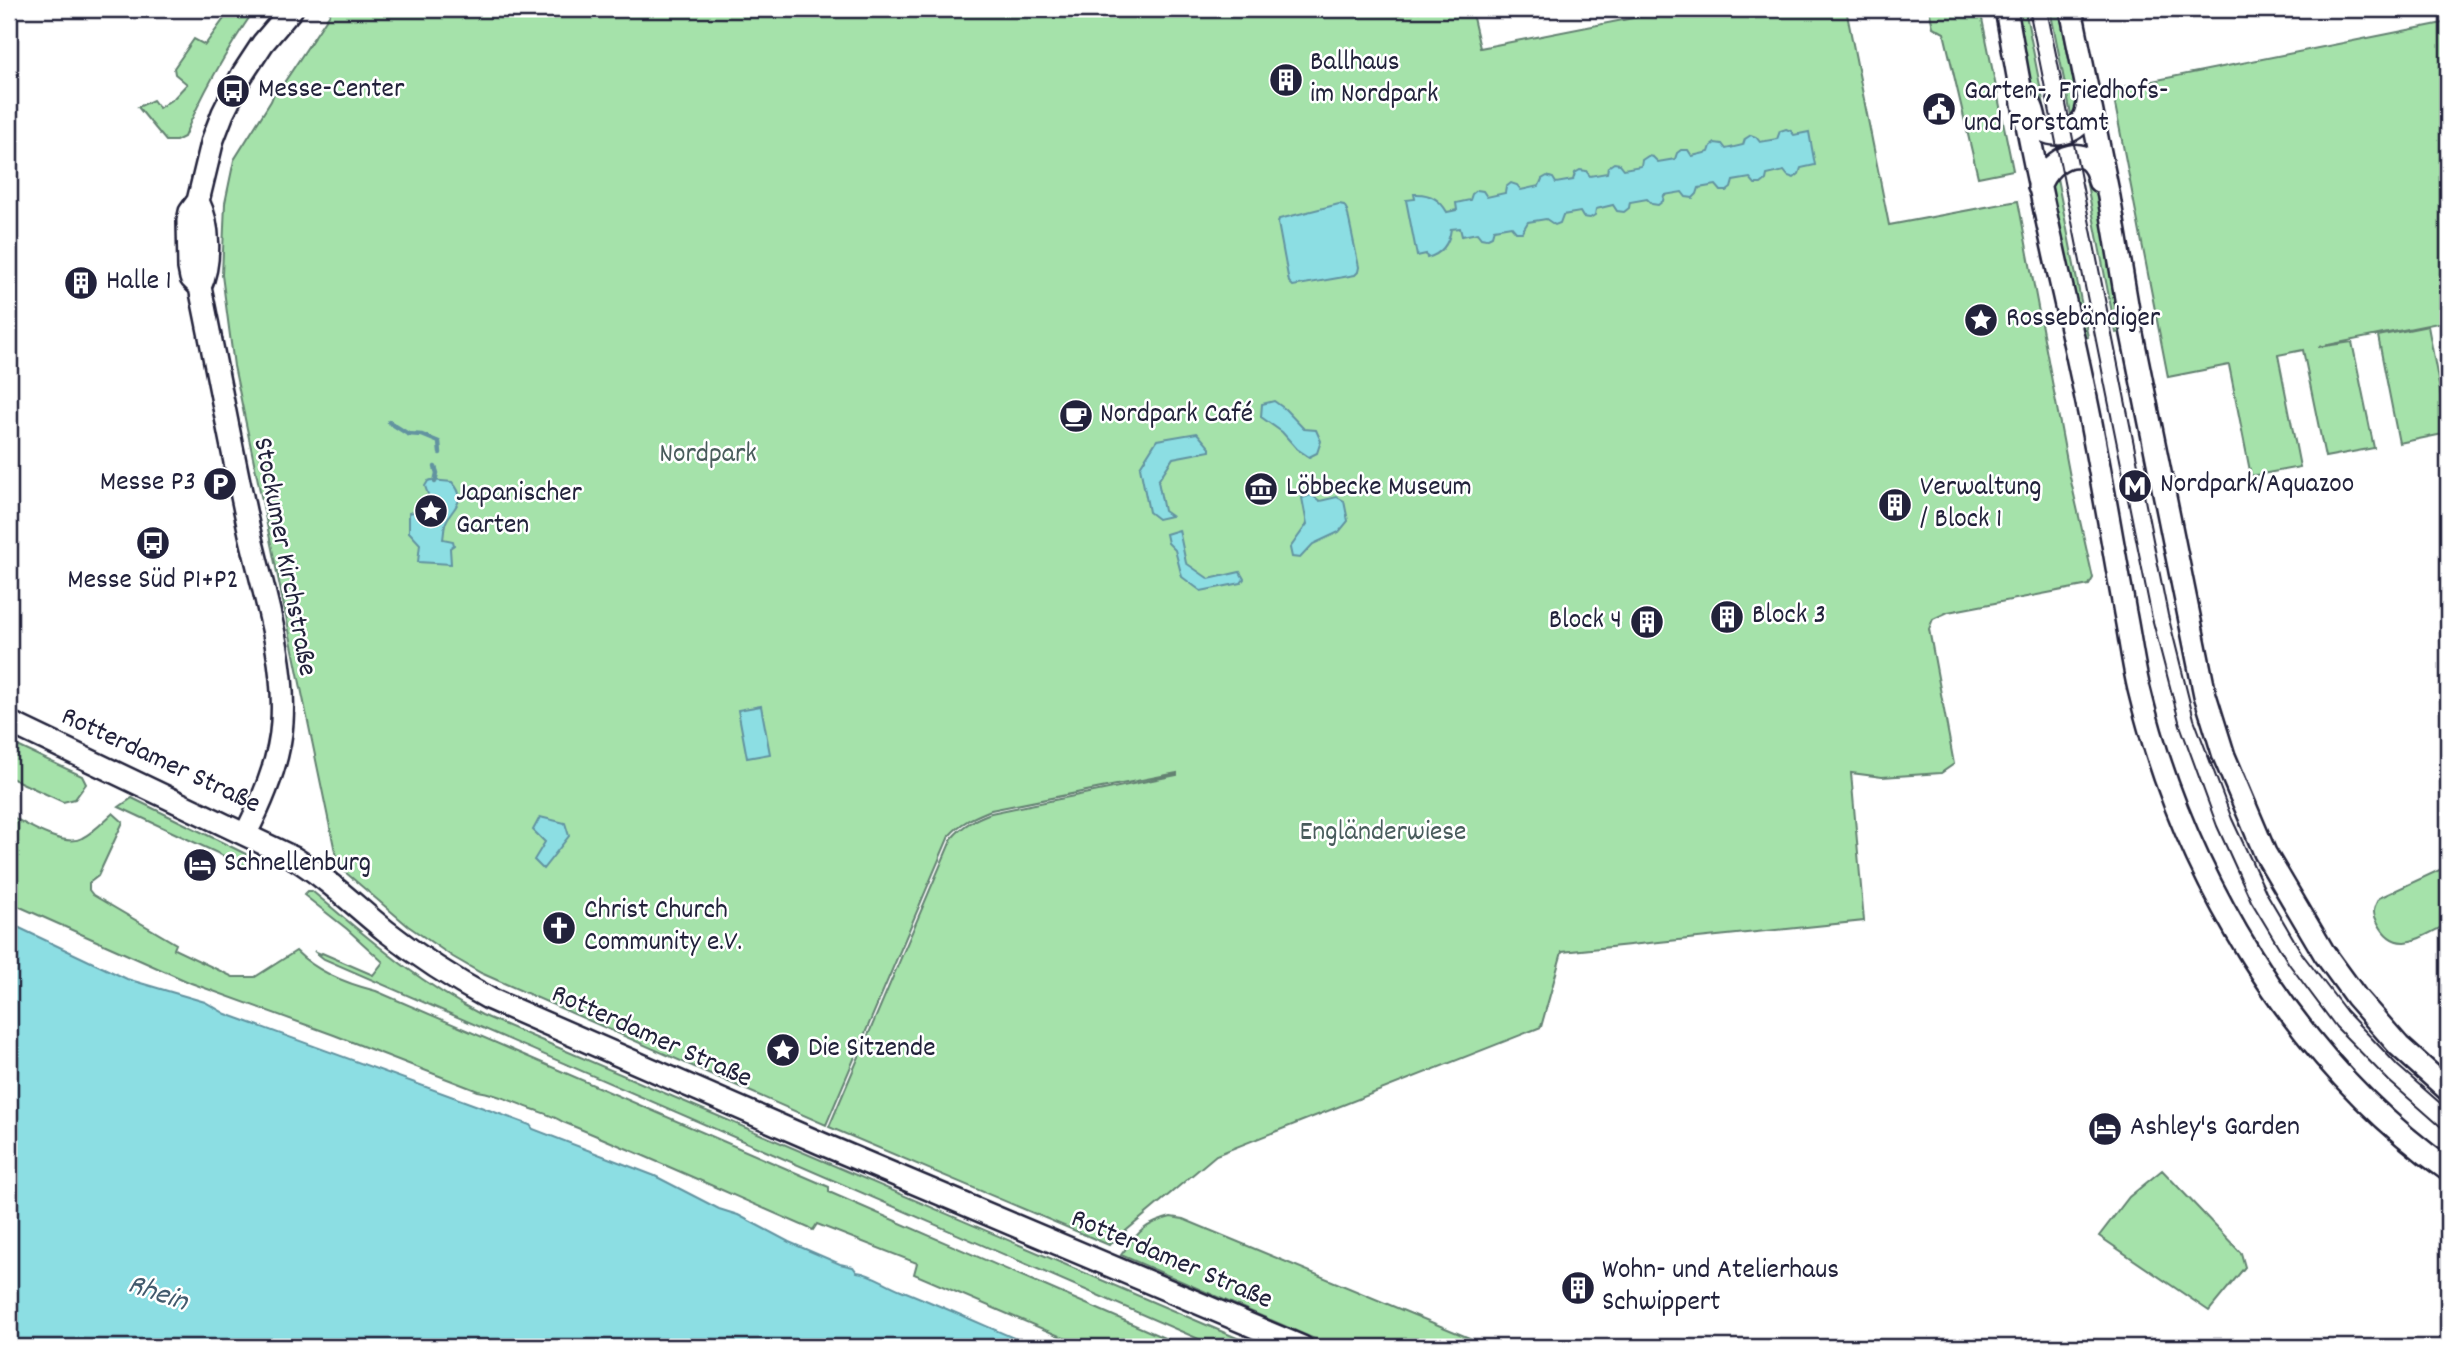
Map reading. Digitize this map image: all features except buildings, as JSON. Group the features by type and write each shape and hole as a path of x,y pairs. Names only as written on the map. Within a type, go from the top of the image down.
{"street":[{"name":"Stockumer Kirchstraße","path":"246,833 275,761 282,725 282,686 200,288 191,278 188,237 190,212 198,201 211,146 233,91 257,51 292,9"},
{"path":"2006,9 2039,187 2091,420 2138,687 2176,807 2197,859 2223,909 2267,979 2309,1037 2392,1124 2448,1170"},
{"path":"2071,9 2109,197 2132,334 2205,695 2224,756 2265,853 2324,953 2356,997 2399,1046 2448,1090"},
{"path":"2023,102 2033,108 2040,129 2063,133 2077,127 2084,118 2089,96"},
{"path":"2039,187 2051,165 2059,159 2077,156 2091,161 2097,170 2100,188 2109,197"},
{"name":"Rotterdamer Straße","path":"9,722 294,858 321,875 421,958 490,999 820,1143 1302,1347"}],"green space":[{"path":"231,9 255,9 216,71 184,137 176,141 166,141 138,107 153,100 159,108 174,98 187,84 175,74 174,68 194,39 205,45"},
{"name":"Nordpark","path":"333,9 1396,9 1398,15 1432,9 1471,9 1480,48 1679,9 1846,9 1889,225 2018,201 2070,477 2093,578 2089,585 1948,612 1933,619 1929,629 1954,764 1941,773 1882,777 1851,773 1864,921 1562,952 1541,1027 1216,1155 1109,1245 829,1127 956,833 991,813 1177,773 991,810 968,820 949,836 826,1125 481,973 408,926 338,866 234,366 222,275 225,203 234,160 275,91 279,90"},
{"path":"1929,9 1980,9 2013,170 1978,177 1944,33 1933,27"},
{"path":"2016,9 2025,9 2048,126 2037,115"},
{"path":"2050,9 2059,9 2078,104 2072,120"},
{"path":"2448,22 2448,321 2318,347 2352,342 2374,448 2325,457 2303,350 2278,355 2300,467 2251,476 2229,365 2168,377 2112,89"},
{"path":"2084,169 2093,177 2124,332 2116,333"},
{"path":"2056,173 2088,337 2081,339 2051,185"},
{"path":"2428,326 2448,433 2399,443 2378,336"},
{"path":"9,742 82,776 86,784 75,799 63,802 9,777"},
{"path":"132,798 252,857 247,867 119,807"},
{"path":"113,813 123,822 98,876 89,883 89,890 93,895 176,944 174,949 233,977 255,977 296,951 333,976 376,991 829,1187 829,1192 1185,1347 1085,1347 914,1274 917,1263 817,1224 813,1230 551,1116 191,983 9,902 9,815 45,834 74,840 90,833"},
{"path":"2448,866 2448,924 2410,941 2393,940 2385,934 2374,913 2379,898"},
{"path":"312,891 373,942 435,988 482,1015 1258,1347 1217,1347 324,959 314,951 373,975 383,962 304,895"},
{"path":"2162,1170 2241,1253 2245,1267 2209,1311 2099,1236 2129,1197"},
{"path":"1171,1217 1183,1219 1491,1347 1333,1347 1121,1255 1142,1230"}],"water":[{"path":"1786,129 1794,135 1809,132 1815,165 1801,168 1794,178 1784,171 1767,175 1761,184 1755,184 1750,178 1733,181 1727,191 1721,191 1716,185 1699,188 1693,198 1686,197 1682,192 1664,195 1663,201 1658,205 1647,199 1630,202 1629,208 1624,212 1617,211 1613,205 1596,209 1595,215 1590,218 1583,217 1580,212 1563,215 1560,223 1555,225 1546,219 1528,222 1522,232 1516,232 1511,226 1494,229 1492,236 1486,239 1477,233 1462,236 1460,228 1451,229 1449,239 1441,251 1427,258 1426,254 1417,256 1406,200 1415,199 1414,194 1434,198 1447,212 1457,210 1456,203 1470,200 1477,190 1483,191 1487,197 1505,193 1506,187 1511,183 1521,190 1539,186 1547,176 1553,178 1556,183 1573,180 1575,173 1580,170 1586,171 1590,176 1607,173 1608,167 1614,163 1620,164 1624,169 1641,166 1642,160 1648,156 1658,162 1675,159 1681,150 1688,150 1692,156 1709,152 1715,143 1722,144 1726,149 1743,145 1745,139 1751,135 1760,142 1777,139 1780,131"},
{"path":"1344,205 1347,210 1358,272 1355,275 1293,286 1289,282 1279,219"},
{"path":"1274,401 1304,429 1316,430 1321,441 1317,453 1309,457 1261,417 1262,404"},
{"path":"1197,433 1210,451 1173,458 1158,481 1164,511 1171,516 1158,519 1149,512 1140,467 1157,440"},
{"path":"431,480 452,482 459,494 458,503 445,524 443,539 453,541 454,545 450,548 451,564 418,562 420,544 409,532 409,513 427,508 431,503 425,486"},
{"path":"1311,495 1320,501 1337,497 1344,501 1348,521 1339,532 1313,544 1300,558 1292,557 1290,548 1307,524 1302,498"},
{"path":"1179,530 1186,563 1209,579 1240,572 1244,579 1241,583 1201,591 1182,577 1175,550 1168,543 1166,534"},
{"path":"761,706 770,754 747,758 738,710"},
{"path":"540,817 565,823 569,836 543,869 534,860 545,842 533,830"},
{"name":"Rhein","path":"9,923 127,979 205,1002 226,1014 530,1125 533,1129 655,1176 789,1242 853,1267 857,1272 1035,1347 9,1347"}],"waterway":[{"path":"389,422 408,434 422,435 439,442 440,453"},
{"path":"435,467 435,482"}],"tram line":[{"path":"2029,9 2152,618 2180,725 2217,826 2251,901 2289,964 2336,1027 2389,1081 2448,1133"},
{"path":"2047,9 2168,615 2194,719 2232,819 2266,892 2303,955 2346,1011 2398,1066 2448,1110"}],"place":[{"name":"Ballhaus im Nordpark","path":"1286,80"},
{"name":"Messe-Center","path":"233,91"},
{"name":"Garten-, Friedhofs- und Forstamt","path":"1939,109"},
{"name":"Halle 1","path":"81,283"},
{"name":"Rossebändiger","path":"1981,320"},
{"name":"Nordpark Café","path":"1076,416"},
{"name":"Messe P3","path":"220,484"},
{"name":"Nordpark/Aquazoo","path":"2135,486"},
{"name":"Löbbecke Museum","path":"1261,489"},
{"name":"Verwaltung / Block 1","path":"1895,505"},
{"name":"Japanischer Garten","path":"431,511"},
{"name":"Messe Süd P1+P2","path":"153,543"},
{"name":"Block 3","path":"1727,617"},
{"name":"Block 4","path":"1647,622"},
{"name":"Schnellenburg","path":"200,865"},
{"name":"Christ Church Community e.V.","path":"559,928"},
{"name":"Die Sitzende","path":"783,1050"},
{"name":"Ashley's Garden","path":"2105,1129"},
{"name":"Wohn- und Atelierhaus Schwippert","path":"1578,1288"}],"park label":[{"name":"Engländerwiese","path":"1383,834"}]}
